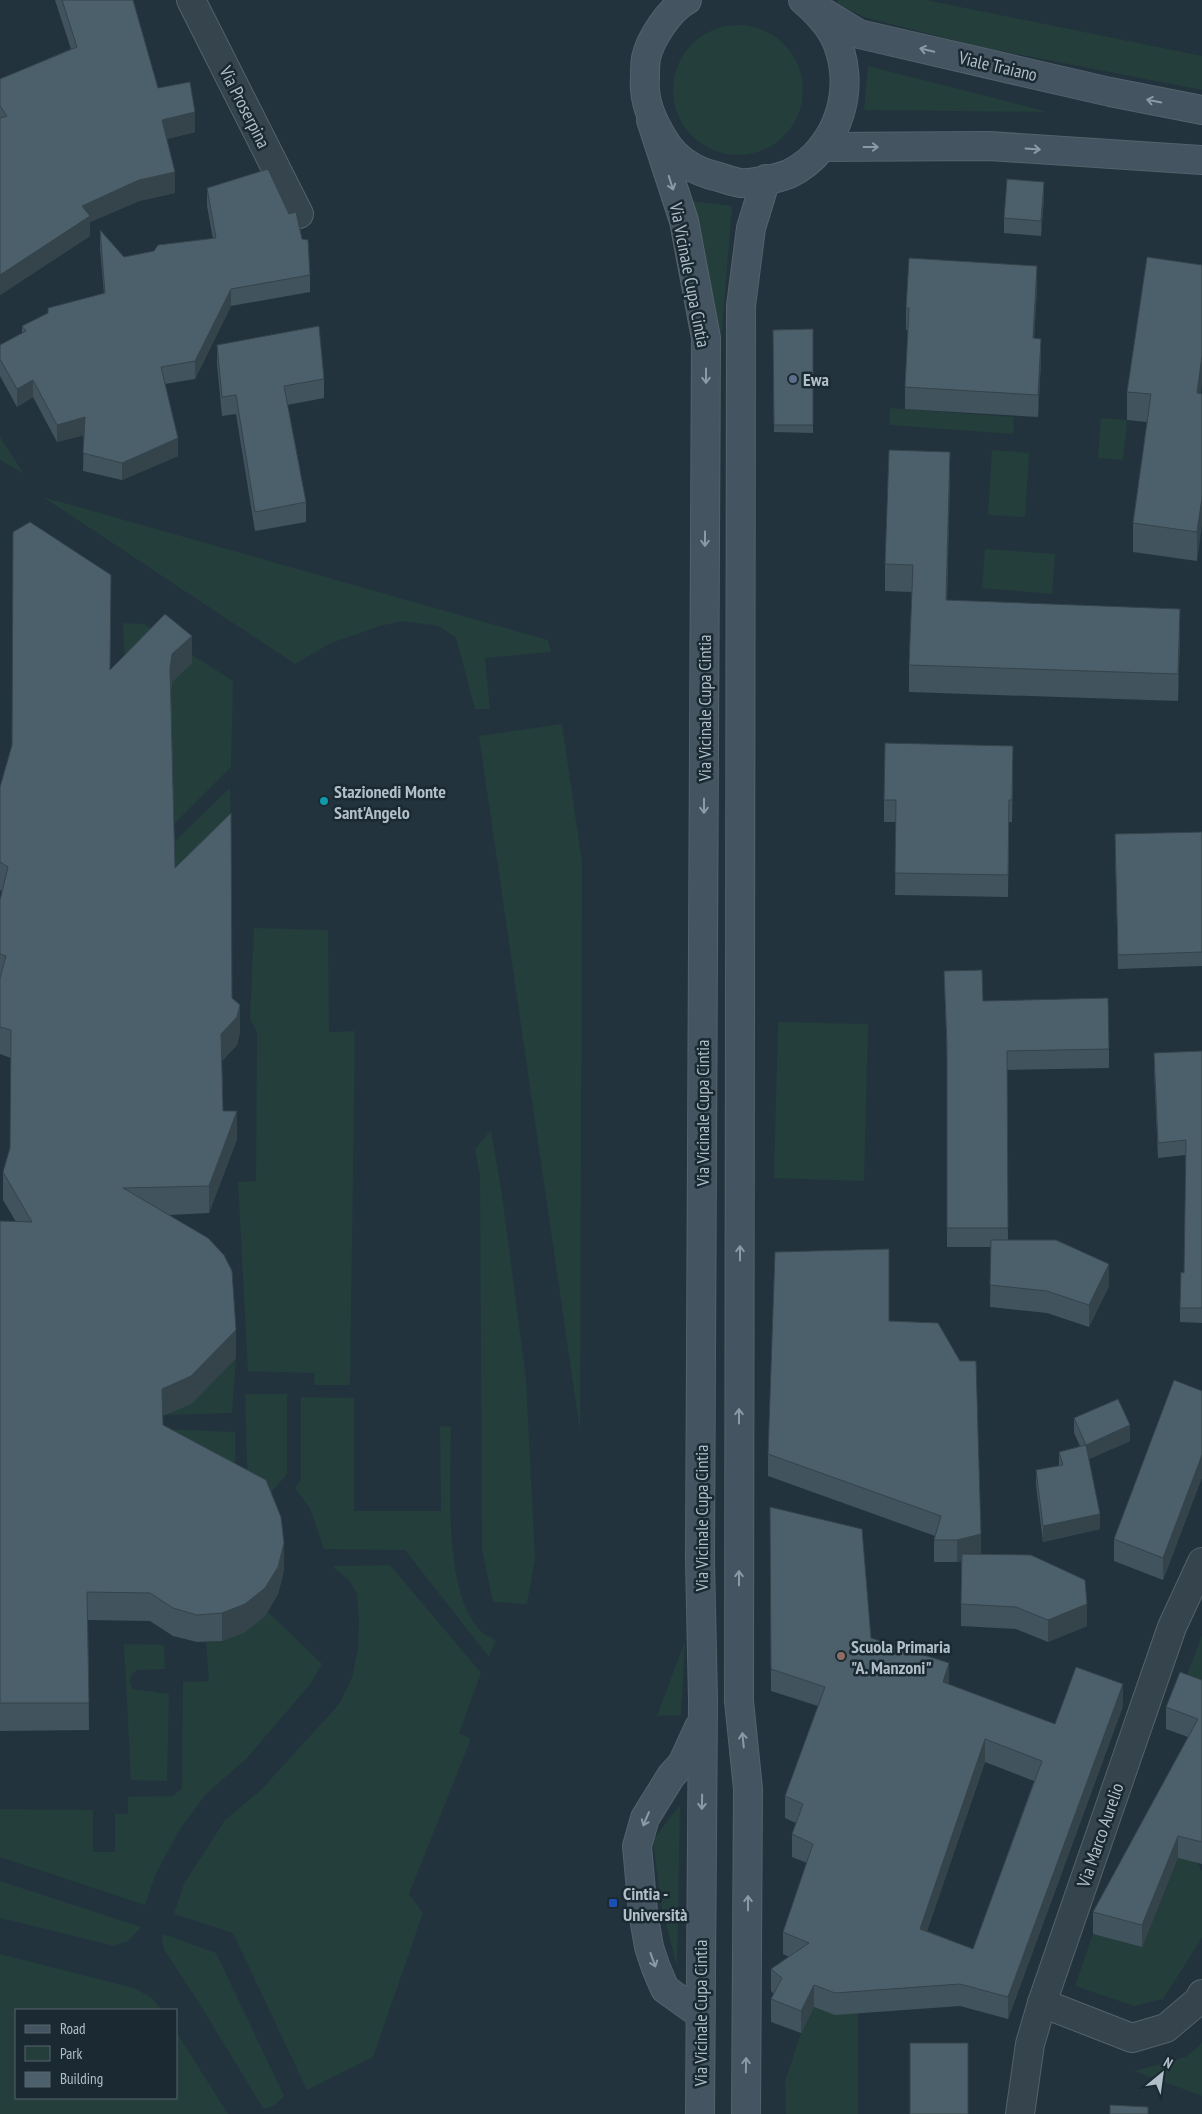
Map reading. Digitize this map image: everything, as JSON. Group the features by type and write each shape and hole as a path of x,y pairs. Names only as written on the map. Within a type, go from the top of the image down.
{"main road":[{"path":"661,24 672,0"},
{"path":"661,24 687,0"},
{"path":"651,120 672,152 701,173 742,183 788,174 802,166 822,147 834,130 842,107 844,68 833,35 822,17 803,0"},
{"name":"Viale Traiano","path":"803,0 859,34 1110,92 1202,110"},
{"name":"Via Vicinale Cupa Cintia","path":"661,24 646,56 644,90 651,120 684,221 706,338 700,1560 702,1719 692,1763 700,2014 700,2114"},
{"path":"822,147 989,146 1202,160"},
{"name":"Via Vicinale Cupa Cintia","path":"746,2114 748,1789 739,1701 741,306 751,228 766,179"},
{"path":"700,2014 665,1989 648,1947 637,1846 645,1818 671,1776 692,1763 722,1767 735,1774 748,1789"}],"street":[{"name":"Via Proserpina","path":"191,0 299,214"},
{"name":"Via Marco Aurelio","path":"1020,2114 1030,2044 1042,2003 1172,1627 1202,1562"},
{"path":"1042,2003 1132,2038 1166,2028 1198,2001 1202,1994"}],"green space":[{"path":"838,0 926,0 1202,56 1202,90 976,46 864,17 837,4"},
{"path":"738,25 751,26 763,30 784,44 798,65 802,77 802,103 798,115 784,136 763,150 751,154 738,155 725,154 713,150 692,136 678,115 674,103 673,90 674,77 678,65 692,44 713,30 725,26"},
{"path":"868,66 1048,112 864,110"},
{"path":"692,201 732,206 721,343 709,292"},
{"path":"890,408 1014,417 1013,434 889,425"},
{"path":"1101,418 1127,420 1123,460 1098,458"},
{"path":"0,437 24,474 0,460"},
{"path":"992,450 1029,453 1025,517 988,515"},
{"path":"43,497 548,640 551,652 485,658 490,709 475,709 456,638 439,626 402,621 380,626 331,643 295,664"},
{"path":"985,549 1055,554 1052,594 982,588"},
{"path":"123,623 144,624 233,681 231,767 173,825 170,697 172,682 192,663 125,666"},
{"path":"562,724 582,862 580,1431 479,736"},
{"path":"230,788 231,841 175,896 174,842"},
{"path":"254,928 328,930 329,1032 355,1031 350,1385 314,1385 315,1373 248,1371 238,1182 256,1181 257,1032 250,1019"},
{"path":"778,1022 868,1024 864,1181 774,1178"},
{"path":"491,1130 502,1195 526,1379 535,1559 527,1604 493,1602 482,1550 480,1176 475,1149"},
{"path":"236,1358 232,1413 162,1415 190,1404"},
{"path":"245,1394 287,1394 287,1474 262,1503 248,1493"},
{"path":"301,1397 354,1398 354,1511 441,1511 440,1426 451,1427 450,1502 454,1559 466,1609 479,1629 485,1635 496,1640 489,1657 405,1550 324,1549 310,1508 295,1488 301,1480"},
{"path":"162,1429 235,1432 235,1476"},
{"path":"390,1565 481,1673 459,1733 471,1739 409,1894 423,1913 373,2057 307,2090 233,1933 174,1914 184,1884 225,1820 261,1790 340,1703 352,1678 358,1648 359,1618 357,1594 349,1580 332,1566"},
{"path":"267,1611 322,1664 311,1683 246,1759 206,1794 180,1829 155,1875 145,1905 0,1857 0,1809 93,1810 93,1852 115,1852 115,1814 128,1814 128,1797 173,1796 182,1788 183,1682 209,1681 206,1642 222,1641 265,1616"},
{"path":"1202,1635 1202,1702 1180,1694"},
{"path":"685,1641 681,1715 657,1716"},
{"path":"124,1644 164,1645 165,1669 137,1670 132,1674 129,1682 133,1689 169,1694 167,1781 131,1780"},
{"path":"680,1805 677,1967 661,1904 653,1840"},
{"path":"1185,1843 1202,1871 1202,1938 1163,1999 1134,2006 1075,1986 1093,1934 1142,1947"},
{"path":"0,1881 141,1927 128,1941 114,1946 0,1918"},
{"path":"163,1934 216,1953 284,2096 275,2105 263,2108 165,1951 162,1942"},
{"path":"0,1954 134,1988 152,1998 161,2009 15,2009 15,2099 178,2099 178,2035 228,2114 0,2114"},
{"path":"858,1974 858,2114 786,2114 785,2082 801,2033 814,2007 836,2015 850,1980"},
{"path":"1202,2043 1202,2096 1134,2071 1186,2057"}],"building":[{"path":"62,0 133,0 158,88 190,82 195,112 162,120 175,172 139,180 82,206 90,216 0,275 0,118 7,116 0,106 0,79 77,47"},
{"path":"268,169 289,214 296,212 302,239 308,240 310,275 231,289 195,361 161,367 178,438 122,463 83,453 85,417 57,425 33,380 17,389 0,359 0,345 26,331 22,326 48,313 48,308 105,293 100,230 124,257 154,251 158,245 216,238 207,188"},
{"path":"1007,179 1044,182 1041,221 1004,218"},
{"path":"1147,257 1202,265 1202,356 1197,393 1202,394 1202,498 1197,532 1133,523 1151,394 1127,392"},
{"path":"909,258 1037,266 1033,338 1041,339 1038,395 905,387 909,308 906,308"},
{"path":"319,326 324,379 284,386 306,502 255,512 236,395 222,397 217,345"},
{"path":"813,329 813,425 774,425 773,330"},
{"path":"889,450 950,452 946,600 1180,609 1178,674 909,665 913,565 885,564"},
{"path":"30,522 111,575 110,670 165,614 192,636 172,654 170,669 175,868 231,813 232,998 240,1005 237,1017 221,1034 223,1111 237,1111 209,1186 123,1188 208,1238 224,1255 232,1271 236,1330 191,1376 162,1389 163,1425 266,1480 281,1517 284,1543 278,1567 265,1588 245,1604 222,1613 197,1615 173,1608 150,1593 87,1592 89,1703 0,1703 0,1221 32,1222 3,1172 10,1148 11,1030 0,1027 0,978 6,956 0,954 0,900 8,867 0,862 0,787 12,745 13,532"},
{"path":"885,743 1013,746 1012,800 1009,800 1008,875 895,873 896,800 884,800"},
{"path":"1202,832 1202,952 1118,955 1115,834"},
{"path":"982,970 983,1001 1108,998 1109,1049 1007,1051 1008,1228 947,1228 947,1044 944,971"},
{"path":"1202,1051 1202,1308 1180,1308 1181,1272 1184,1273 1186,1140 1158,1143 1154,1053"},
{"path":"991,1240 1056,1240 1109,1264 1089,1305 1047,1291 990,1285"},
{"path":"889,1249 889,1321 938,1323 960,1361 976,1361 981,1534 957,1540 934,1540 941,1516 768,1454 775,1252"},
{"path":"1174,1380 1202,1391 1202,1455 1163,1558 1114,1539"},
{"path":"1118,1399 1130,1425 1086,1445 1074,1418"},
{"path":"1086,1445 1100,1514 1043,1526 1036,1470 1063,1465 1059,1452"},
{"path":"770,1507 862,1529 871,1638 949,1663 943,1682 1055,1724 1076,1667 1123,1684 1008,1997 960,1984 835,1993 814,1985 801,2011 771,1999 782,1978 771,1969 809,1943 783,1932 813,1844 792,1834 803,1804 785,1796 825,1687 771,1669","holes":["985,1739 1042,1761 973,1949 920,1929"]},
{"path":"962,1554 1031,1555 1085,1580 1087,1604 1048,1620 1016,1607 961,1604"},
{"path":"1180,1672 1202,1680 1202,1842 1178,1836 1142,1925 1093,1912 1198,1719 1166,1707"},
{"path":"910,2043 968,2043 968,2114 910,2114"},
{"path":"1110,2105 1148,2107 1148,2114 1110,2114"}],"place":[{"name":"Ewa","path":"793,379"},
{"name":"Stazionedi Monte Sant'Angelo","path":"324,801"},
{"name":"Scuola Primaria \"A. Manzoni\"","path":"841,1656"},
{"name":"Cintia - Università","path":"613,1903"}]}
